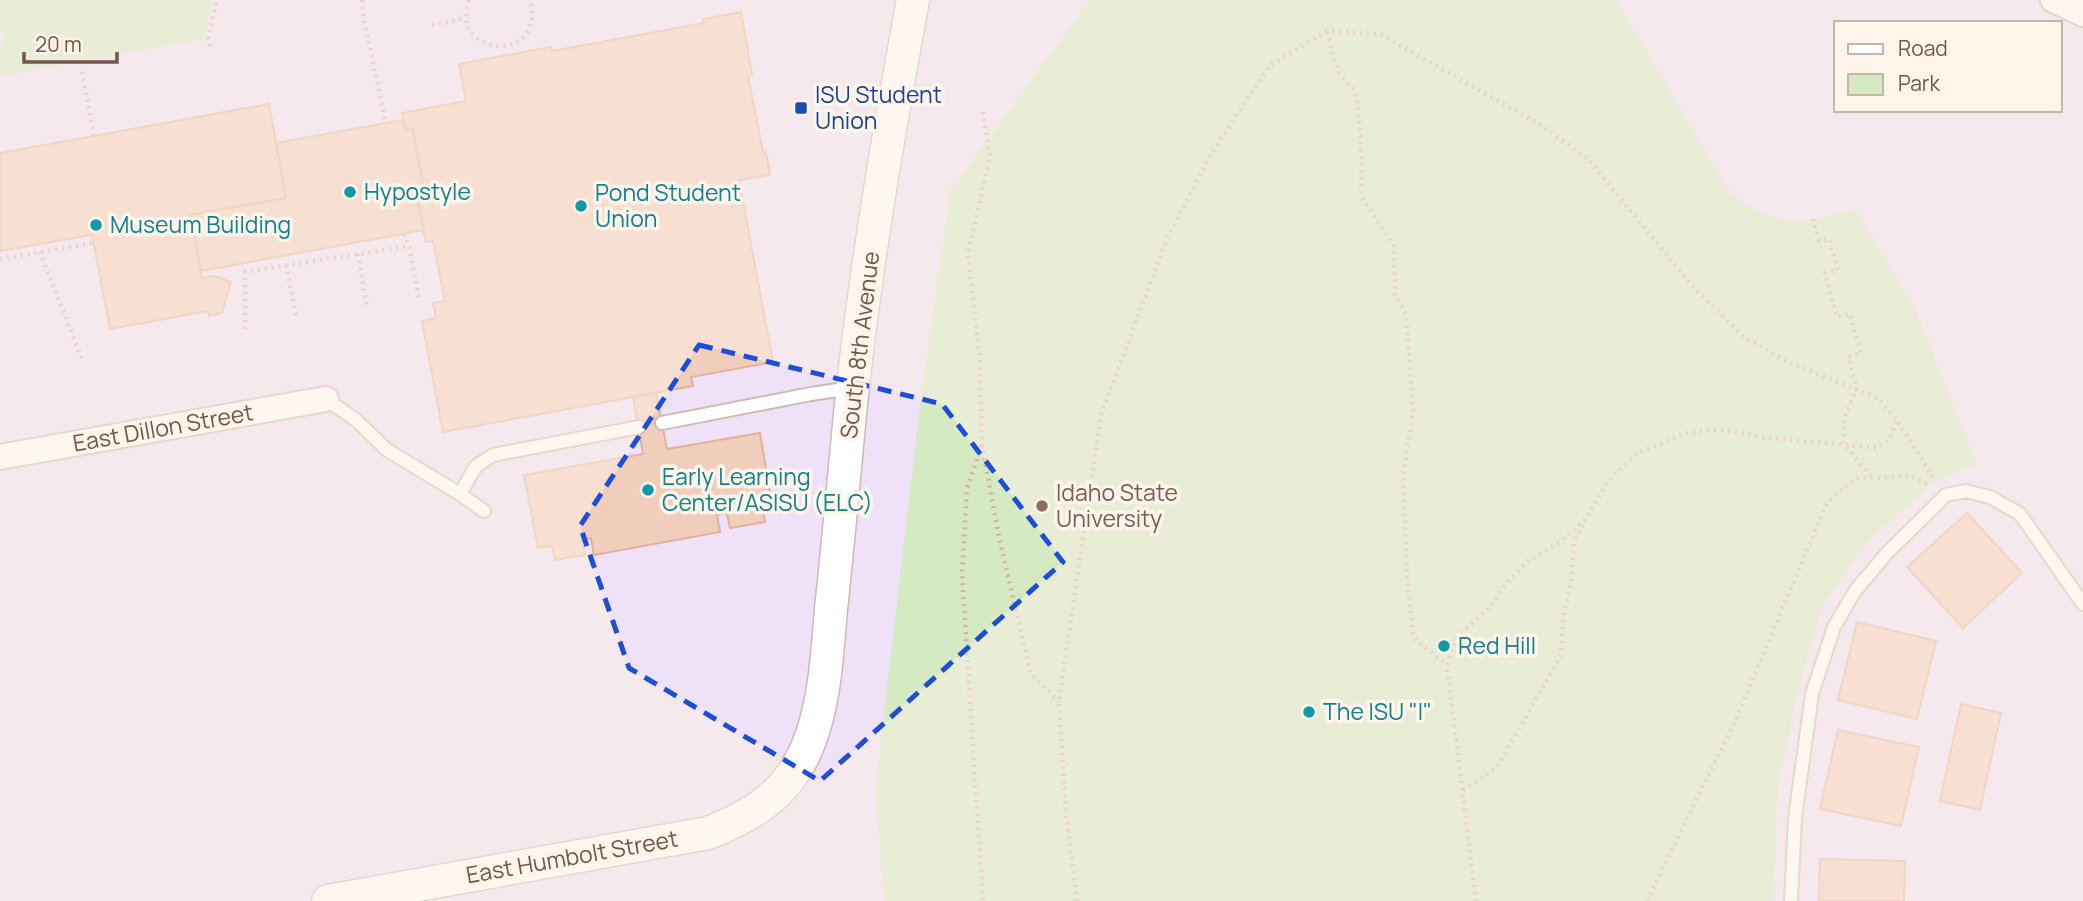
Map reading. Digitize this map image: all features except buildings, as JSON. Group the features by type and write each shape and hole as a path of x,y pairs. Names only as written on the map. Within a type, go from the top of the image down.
{"street":[{"name":"South 8th Avenue","path":"795,771 807,748 824,680 853,388 884,163 913,0"},
{"path":"2053,0 2083,14"},
{"name":"East Dillon Street","path":"0,457 326,399"},
{"name":"East Humbolt Street","path":"328,901 708,833 754,813 781,789 795,771"}],"lane":[{"path":"662,423 853,388"},
{"path":"326,399 356,420 387,450 484,511"},
{"path":"460,494 476,466 493,455 639,427"},
{"path":"1791,901 1795,818 1812,694 1834,626 1855,591 1888,553 1946,495 1966,491 1990,497 2020,514 2083,604"}],"path":[{"path":"210,46 208,37 218,0"},
{"path":"362,0 386,123"},
{"path":"469,0 465,9 470,30 479,40 492,46 507,46 521,40 531,27 534,12 530,0"},
{"path":"432,25 466,18"},
{"path":"1327,32 1338,72 1356,92 1361,138 1362,195 1394,246 1395,294 1406,314 1413,411 1403,476 1413,637 1447,665"},
{"path":"1077,901 1066,815 1059,702 1101,415 1168,236 1211,154 1270,65 1327,32 1380,34 1539,124 1587,158 1697,291 1743,336 1784,360 1877,398 1896,419 1946,495"},
{"path":"82,72 94,136"},
{"path":"983,112 990,157 968,254 980,361 982,445 1000,542 1031,674 1059,702"},
{"path":"1814,219 1819,241 1829,239 1838,270 1825,273 1837,317 1850,314 1861,353 1849,357 1857,388 1844,418 1844,444 1871,477"},
{"path":"404,234 409,246 419,298"},
{"path":"0,259 94,243"},
{"path":"245,329 245,272 409,246"},
{"path":"40,252 82,359"},
{"path":"358,254 367,307"},
{"path":"286,265 297,320"},
{"path":"1464,790 1499,764 1561,655 1574,542 1608,481 1638,453 1683,434 1721,430 1761,437 1876,448 1889,440 1896,419"},
{"path":"982,445 967,488 962,575 983,901"},
{"path":"1647,901 1735,721 1827,503 1856,478 1912,476 1946,495"},
{"path":"1476,901 1447,665 1456,638 1486,611 1506,584 1528,561 1561,541 1586,519"}],"highlighted area":[{"path":"699,345 942,404 1063,562 820,781 629,668 580,526"}],"shaded area":[{"name":"Idaho State University","path":"0,0 2083,0 2083,901 0,901"}],"green space":[{"path":"0,0 212,0 203,39 1,76 0,50 4,38 0,27"},
{"path":"1090,0 1616,0 1731,194 1759,213 1798,222 1856,210 1916,310 1977,464 1934,482 1869,540 1823,605 1797,694 1778,786 1773,901 884,901 875,790 921,397 950,192"}],"place":[{"name":"ISU Student Union","path":"801,108"},
{"name":"Hypostyle","path":"350,192"},
{"name":"Pond Student Union","path":"581,206"},
{"name":"Museum Building","path":"96,225"},
{"name":"Early Learning Center/ASISU (ELC)","path":"648,490"},
{"name":"Idaho State University","path":"1042,506"},
{"name":"Red Hill","path":"1444,646"},
{"name":"The ISU \"I\"","path":"1309,712"}]}
